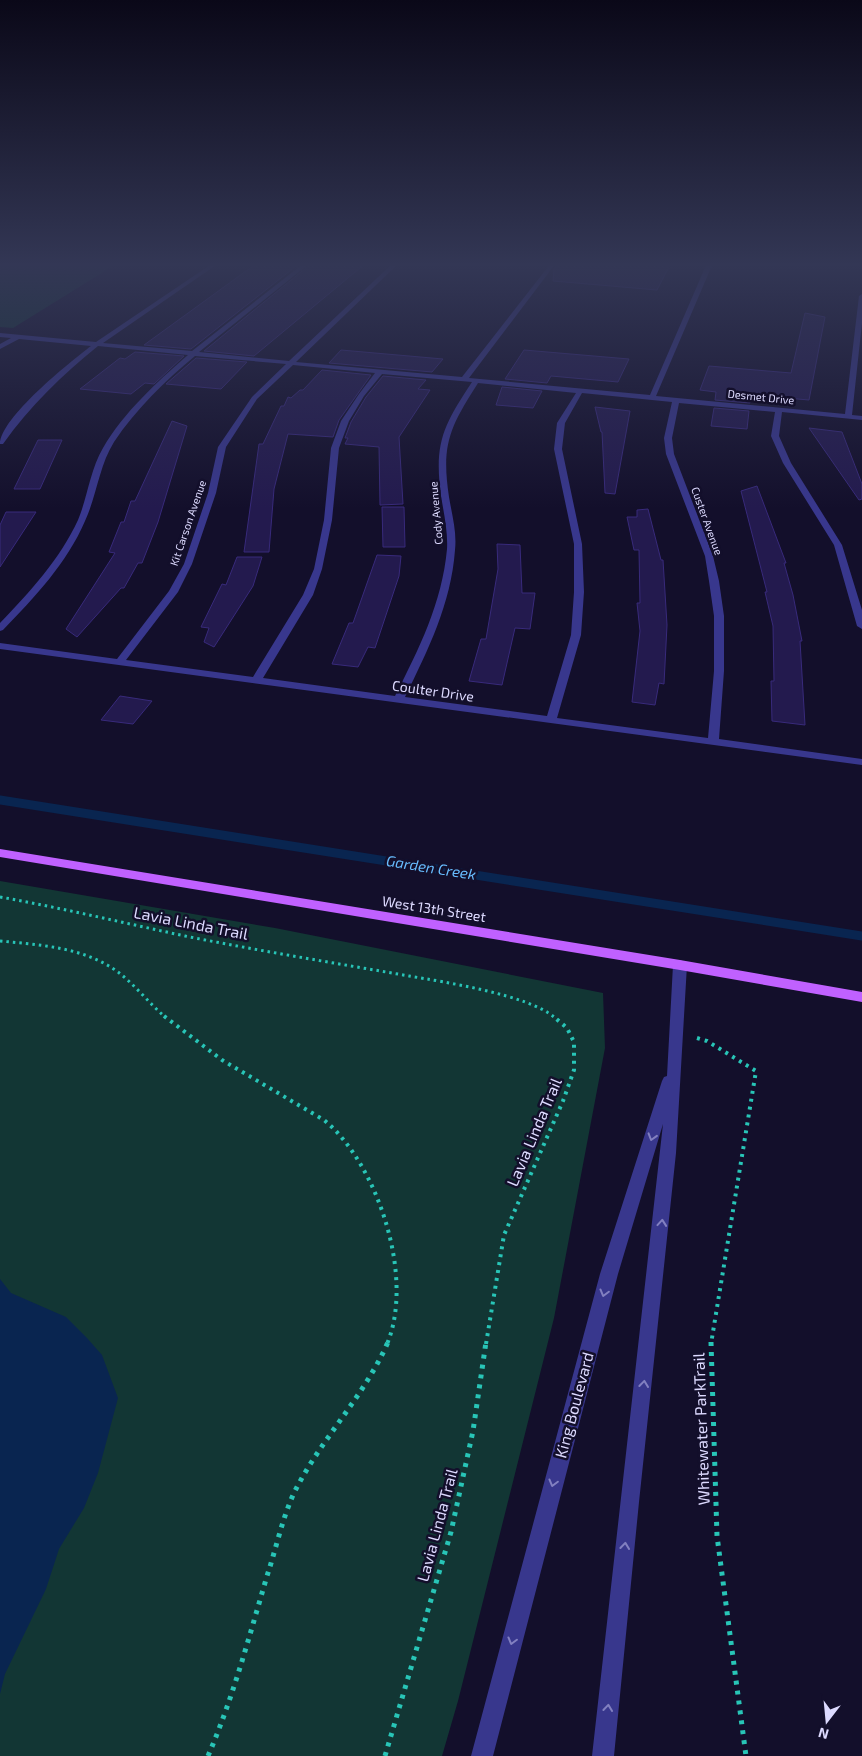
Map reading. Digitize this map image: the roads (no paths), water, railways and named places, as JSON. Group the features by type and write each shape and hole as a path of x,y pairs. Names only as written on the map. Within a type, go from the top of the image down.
{"main road":[{"name":"West 13th Street","path":"0,853 680,964 862,997"}],"street":[{"path":"0,442 16,418 56,377 97,345"},
{"name":"Desmet Drive","path":"107,345 862,418"},
{"path":"0,628 19,609 69,544 82,519 96,471 110,442 142,403 205,345"},
{"name":"Kit Carson Avenue","path":"119,663 172,592 188,564 212,493 222,447 254,398 309,345"},
{"path":"464,380 491,345"},
{"path":"652,398 675,345"},
{"path":"848,417 856,345"},
{"path":"256,681 308,596 318,569 328,520 335,448 345,421 361,395 380,372"},
{"name":"Cody Avenue","path":"398,700 431,636 440,608 448,572 451,539 443,467 443,449 446,431 476,381"},
{"path":"551,721 576,635 579,592 578,544 558,449 561,423 580,391"},
{"name":"Custer Avenue","path":"676,400 668,438 670,454 709,556 719,616 719,671 713,742"},
{"path":"780,410 774,436 787,463 838,545 862,626"},
{"name":"Coulter Drive","path":"0,646 862,762"},
{"name":"King Boulevard","path":"603,1756 633,1468 655,1291 678,1034 680,964"},
{"name":"King Boulevard","path":"482,1756 609,1274 676,1057"}],"water":[{"path":"0,1279 11,1293 66,1317 87,1338 102,1355 118,1398 98,1473 84,1508 59,1549 46,1589 5,1674 0,1694"}],"waterway":[{"name":"Garden Creek","path":"0,800 862,936"}]}
